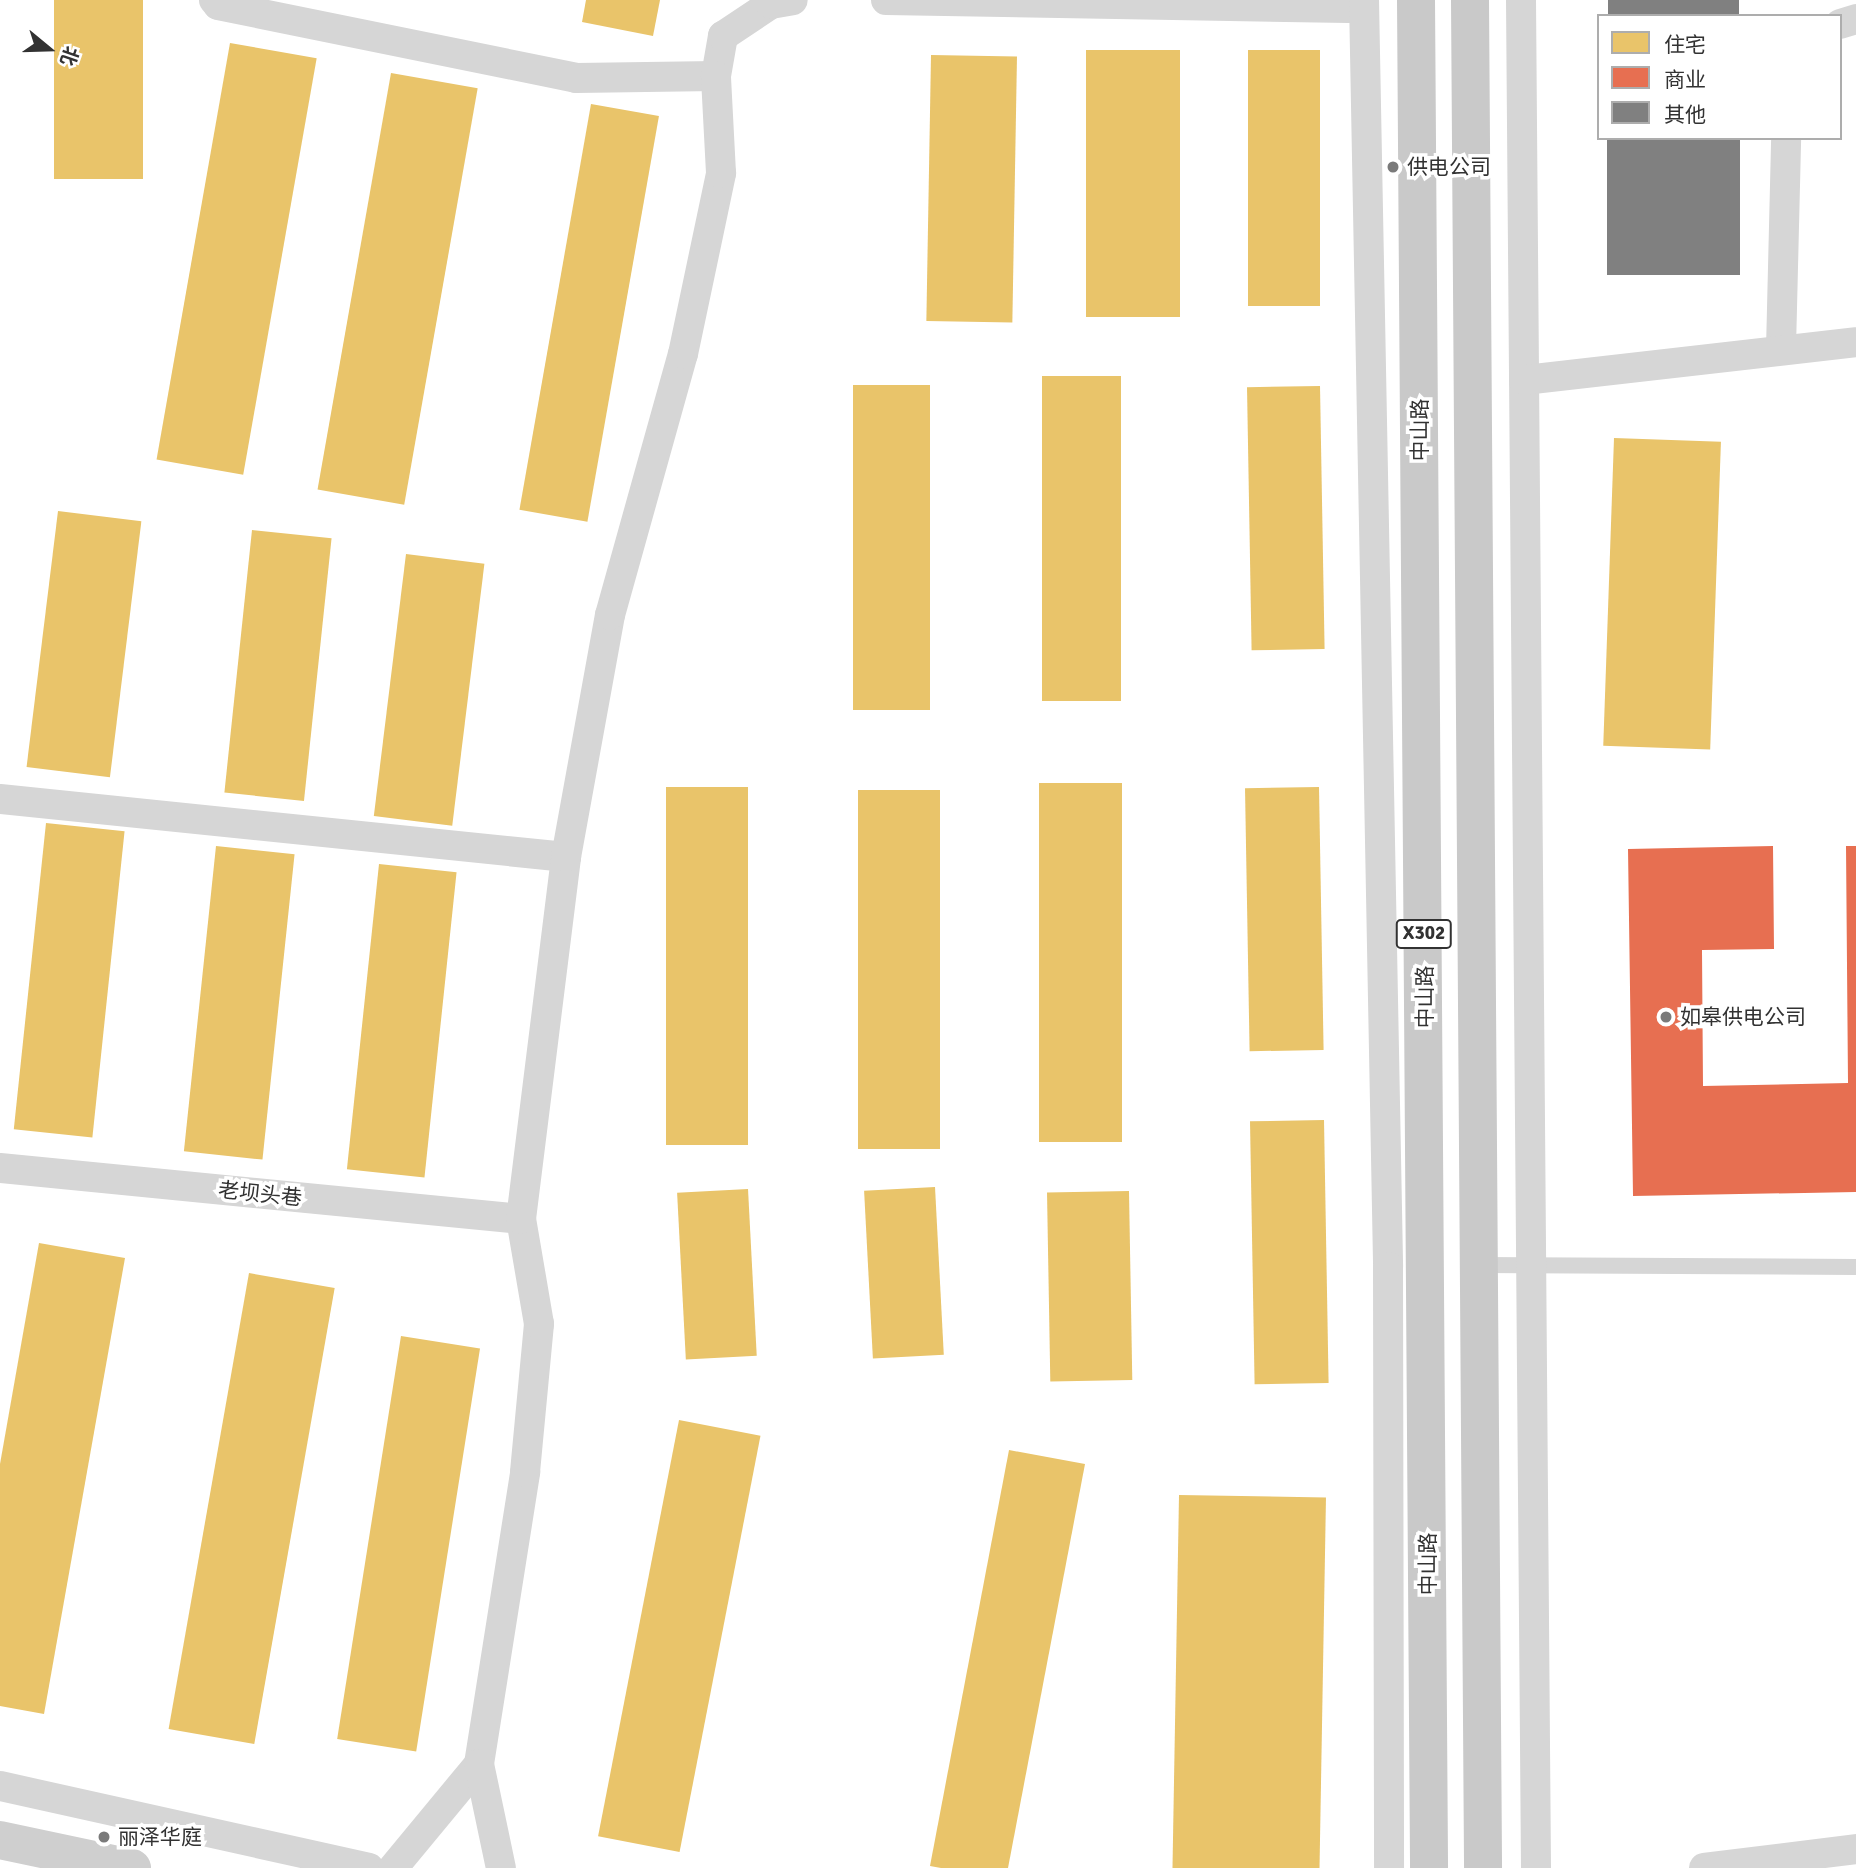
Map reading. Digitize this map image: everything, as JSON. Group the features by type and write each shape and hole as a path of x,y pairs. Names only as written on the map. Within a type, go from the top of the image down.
{"main road":[{"name":"中山路","path":"1416,0 1429,1868"},
{"name":"X302","path":"1471,0 1476,1265 1483,1868"},
{"path":"0,1840 132,1868"}],"street":[{"path":"214,0 218,5 576,78 716,76"},
{"path":"501,1868 479,1764 525,1472 539,1324 521,1219 566,857 610,615 683,354 721,173 716,76 723,36 771,4 793,0"},
{"path":"886,0 1364,4 1388,1267 1388,1868"},
{"path":"1521,0 1534,1265 1536,1868"},
{"path":"1781,349 1786,140"},
{"path":"1524,380 1856,342"},
{"path":"0,799 566,857"},
{"name":"老坝头巷","path":"0,1168 521,1219"},
{"path":"393,1868 479,1764"},
{"path":"0,1786 369,1868"},
{"path":"1704,1868 1856,1849"}],"lane":[{"path":"1476,1265 1856,1267"}],"building: 住宅":[{"path":"54,0 143,0 143,179 54,179"},
{"path":"586,0 660,0 653,36 582,22"},
{"path":"230,43 317,58 243,475 157,460"},
{"path":"1086,50 1180,50 1180,317 1086,317"},
{"path":"1248,50 1320,50 1320,306 1248,306"},
{"path":"931,55 1017,57 1012,322 926,321"},
{"path":"391,73 478,88 404,505 318,490"},
{"path":"591,104 659,116 587,522 519,510"},
{"path":"1042,376 1121,376 1121,701 1042,701"},
{"path":"853,385 930,385 930,710 853,710"},
{"path":"1320,386 1325,649 1252,650 1247,387"},
{"path":"1614,438 1721,442 1710,750 1603,746"},
{"path":"58,511 141,521 110,777 27,767"},
{"path":"252,530 332,538 304,801 224,793"},
{"path":"406,554 484,564 452,826 374,816"},
{"path":"1039,783 1122,783 1122,1142 1039,1142"},
{"path":"666,787 748,787 748,1145 666,1145"},
{"path":"1319,787 1324,1050 1250,1051 1245,788"},
{"path":"858,790 940,790 940,1149 858,1149"},
{"path":"46,823 125,831 92,1138 14,1129"},
{"path":"216,846 295,854 262,1160 184,1151"},
{"path":"379,864 457,872 424,1177 347,1169"},
{"path":"1324,1120 1329,1383 1255,1384 1250,1121"},
{"path":"935,1187 944,1355 873,1358 864,1191"},
{"path":"748,1189 757,1356 686,1359 677,1193"},
{"path":"1129,1191 1132,1380 1050,1381 1047,1192"},
{"path":"39,1243 125,1258 44,1714 0,1706 0,1464"},
{"path":"249,1273 335,1288 254,1744 169,1729"},
{"path":"401,1336 480,1349 416,1751 337,1739"},
{"path":"679,1420 760,1436 680,1852 598,1836"},
{"path":"1009,1450 1085,1464 1008,1868 941,1868 930,1866"},
{"path":"1179,1495 1326,1498 1320,1868 1172,1868"}],"building: 商业":[{"name":"如皋供电公司","path":"1773,846 1774,949 1702,950 1703,1086 1848,1083 1846,846 1856,846 1856,1192 1633,1196 1628,849"}],"building: 其他":[{"path":"1608,0 1739,0 1739,14 1608,14"},
{"path":"1607,140 1740,140 1740,275 1607,275"}],"place":[{"name":"供电公司","path":"1393,167"},
{"name":"如皋供电公司","path":"1666,1017"},
{"name":"丽泽华庭","path":"104,1837"}]}
